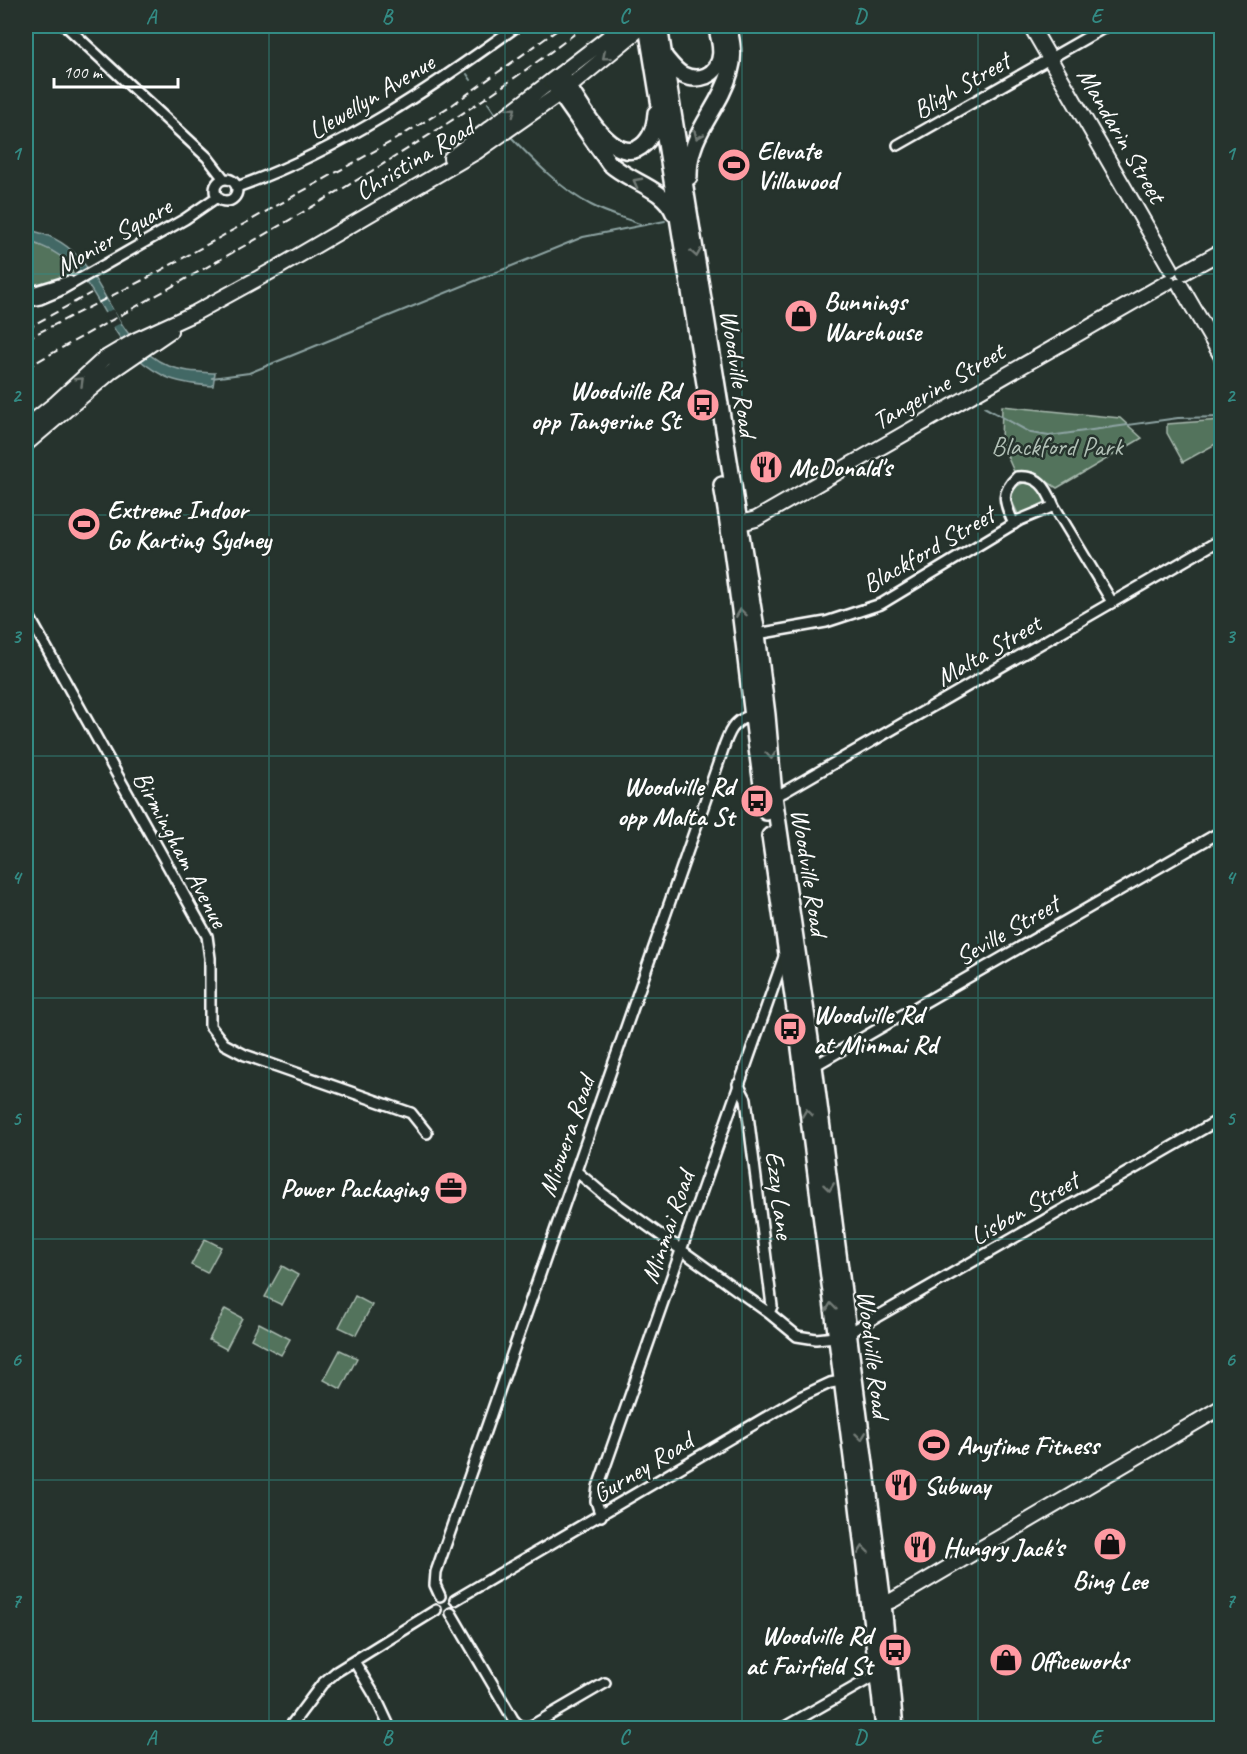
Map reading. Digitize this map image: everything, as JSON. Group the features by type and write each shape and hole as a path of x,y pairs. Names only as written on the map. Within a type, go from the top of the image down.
{"main road":[{"path":"560,84 623,26"},
{"path":"663,55 685,76 693,78 706,75 718,66 720,59 720,43 716,26"},
{"path":"684,218 693,146 730,72 732,45 728,26"},
{"name":"Mandarin Street","path":"1031,26 1221,357"},
{"name":"Christina Road","path":"26,444 113,370 128,353 476,152 560,84 649,27"},
{"name":"Woodville Road","path":"649,27 663,55 684,218 734,525 757,634 760,715 786,953 847,1379 876,1606 895,1728"},
{"name":"Woodville Road","path":"649,27 657,91 684,218"},
{"path":"560,84 605,140 610,145 625,150 640,147 651,135 657,91"},
{"path":"560,84 609,163 627,177 661,196 684,218"},
{"name":"Tangerine Street","path":"734,525 756,519 1221,251"},
{"name":"Christina Road","path":"26,427 32,418 104,359 128,353"},
{"name":"Woodville Road","path":"734,525 746,645 774,796 814,1066 841,1336"},
{"path":"876,1606 893,1600 1221,1407"},
{"name":"Woodville Road","path":"876,1606 884,1728"}],"street":[{"path":"66,26 207,157 224,179 233,182 237,187 235,197 229,201 223,201 217,197 215,186 224,179"},
{"name":"Llewellyn Avenue","path":"237,187 295,164 380,118 464,64 517,26"},
{"name":"Bligh Street","path":"898,145 1107,26"},
{"name":"Monier Square","path":"26,302 50,296 185,219 217,197"},
{"path":"26,294 80,278"},
{"name":"Blackford Street","path":"1014,524 1005,498 1007,486 1017,477 1028,476 1038,481 1048,492 1054,506 1112,602"},
{"name":"Blackford Street","path":"757,634 826,622 881,604 1014,524 1054,506"},
{"name":"Malta Street","path":"774,796 794,787 1221,539"},
{"name":"Birmingham Avenue","path":"26,611 207,936 210,958 210,1026 224,1044 245,1055 411,1113 427,1133"},
{"name":"Miowera Road","path":"440,1596 435,1585 436,1572 732,726 743,718 760,715"},
{"name":"Seville Street","path":"814,1066 1221,831"},
{"name":"Minmai Road","path":"601,1516 596,1502 598,1487 786,953"},
{"name":"Ezzy Lane","path":"738,1084 746,1099 772,1306 769,1313"},
{"name":"Lisbon Street","path":"841,1336 1221,1118"},
{"path":"576,1172 797,1336 816,1339 841,1336"},
{"name":"Gurney Road","path":"455,1600 802,1396 830,1383 847,1379"},
{"path":"447,1594 455,1600 456,1606 451,1613 441,1614 436,1610 436,1600 440,1596 447,1594"},
{"path":"289,1728 322,1684 336,1672 436,1610"},
{"path":"451,1613 513,1719 523,1728 533,1725 605,1683"},
{"path":"354,1661 375,1696 390,1728"},
{"path":"783,1728 868,1679 879,1678"}],"green space":[{"path":"26,241 47,248 61,256 73,274 26,290"},
{"name":"Blackford Park","path":"1002,406 1120,418 1142,438 1057,488 1032,472 1015,474 1001,442"},
{"path":"1221,420 1221,441 1183,462 1167,433 1167,424"},
{"path":"1025,482 1038,489 1047,501 1019,516 1010,497 1015,487"},
{"path":"205,1239 221,1247 207,1273 191,1265"},
{"path":"282,1266 298,1275 282,1305 265,1297"},
{"path":"355,1296 372,1305 356,1335 339,1327"},
{"path":"225,1309 242,1318 226,1349 209,1340"},
{"path":"259,1323 290,1339 281,1355 251,1339"},
{"path":"340,1350 357,1358 341,1389 324,1380"}],"water":[{"path":"28,230 54,239 74,253 90,271 129,334 146,352 175,368 215,373 213,386 176,380 146,365 121,340 86,282 74,268 52,251 27,241"}],"pier":[{"path":"113,309 121,323 111,328 103,314"}],"waterway":[{"path":"467,74 471,80"},
{"path":"488,103 495,113"},
{"path":"512,138 549,175 580,199 640,224"},
{"path":"212,378 249,373 583,237 665,221"},
{"path":"984,407 1031,433 1049,436 1178,418 1222,417"}],"railway":[{"path":"26,339 149,277 396,139 452,105 563,26"},
{"path":"26,368 312,207 382,165 519,75 585,26"},
{"path":"26,329 91,293"}],"place":[{"name":"Elevate Villawood","path":"734,165"},
{"name":"Bunnings Warehouse","path":"801,316"},
{"name":"Woodville Rd opp Tangerine St","path":"703,405"},
{"name":"McDonald's","path":"766,467"},
{"name":"Extreme Indoor Go Karting Sydney","path":"84,524"},
{"name":"Woodville Rd opp Malta St","path":"757,801"},
{"name":"Woodville Rd at Minmai Rd","path":"790,1029"},
{"name":"Power Packaging","path":"451,1188"},
{"name":"Anytime Fitness","path":"934,1445"},
{"name":"Subway","path":"901,1485"},
{"name":"Bing Lee","path":"1110,1544"},
{"name":"Hungry Jack's","path":"920,1547"},
{"name":"Woodville Rd at Fairfield St","path":"895,1650"},
{"name":"Officeworks","path":"1006,1660"}]}
